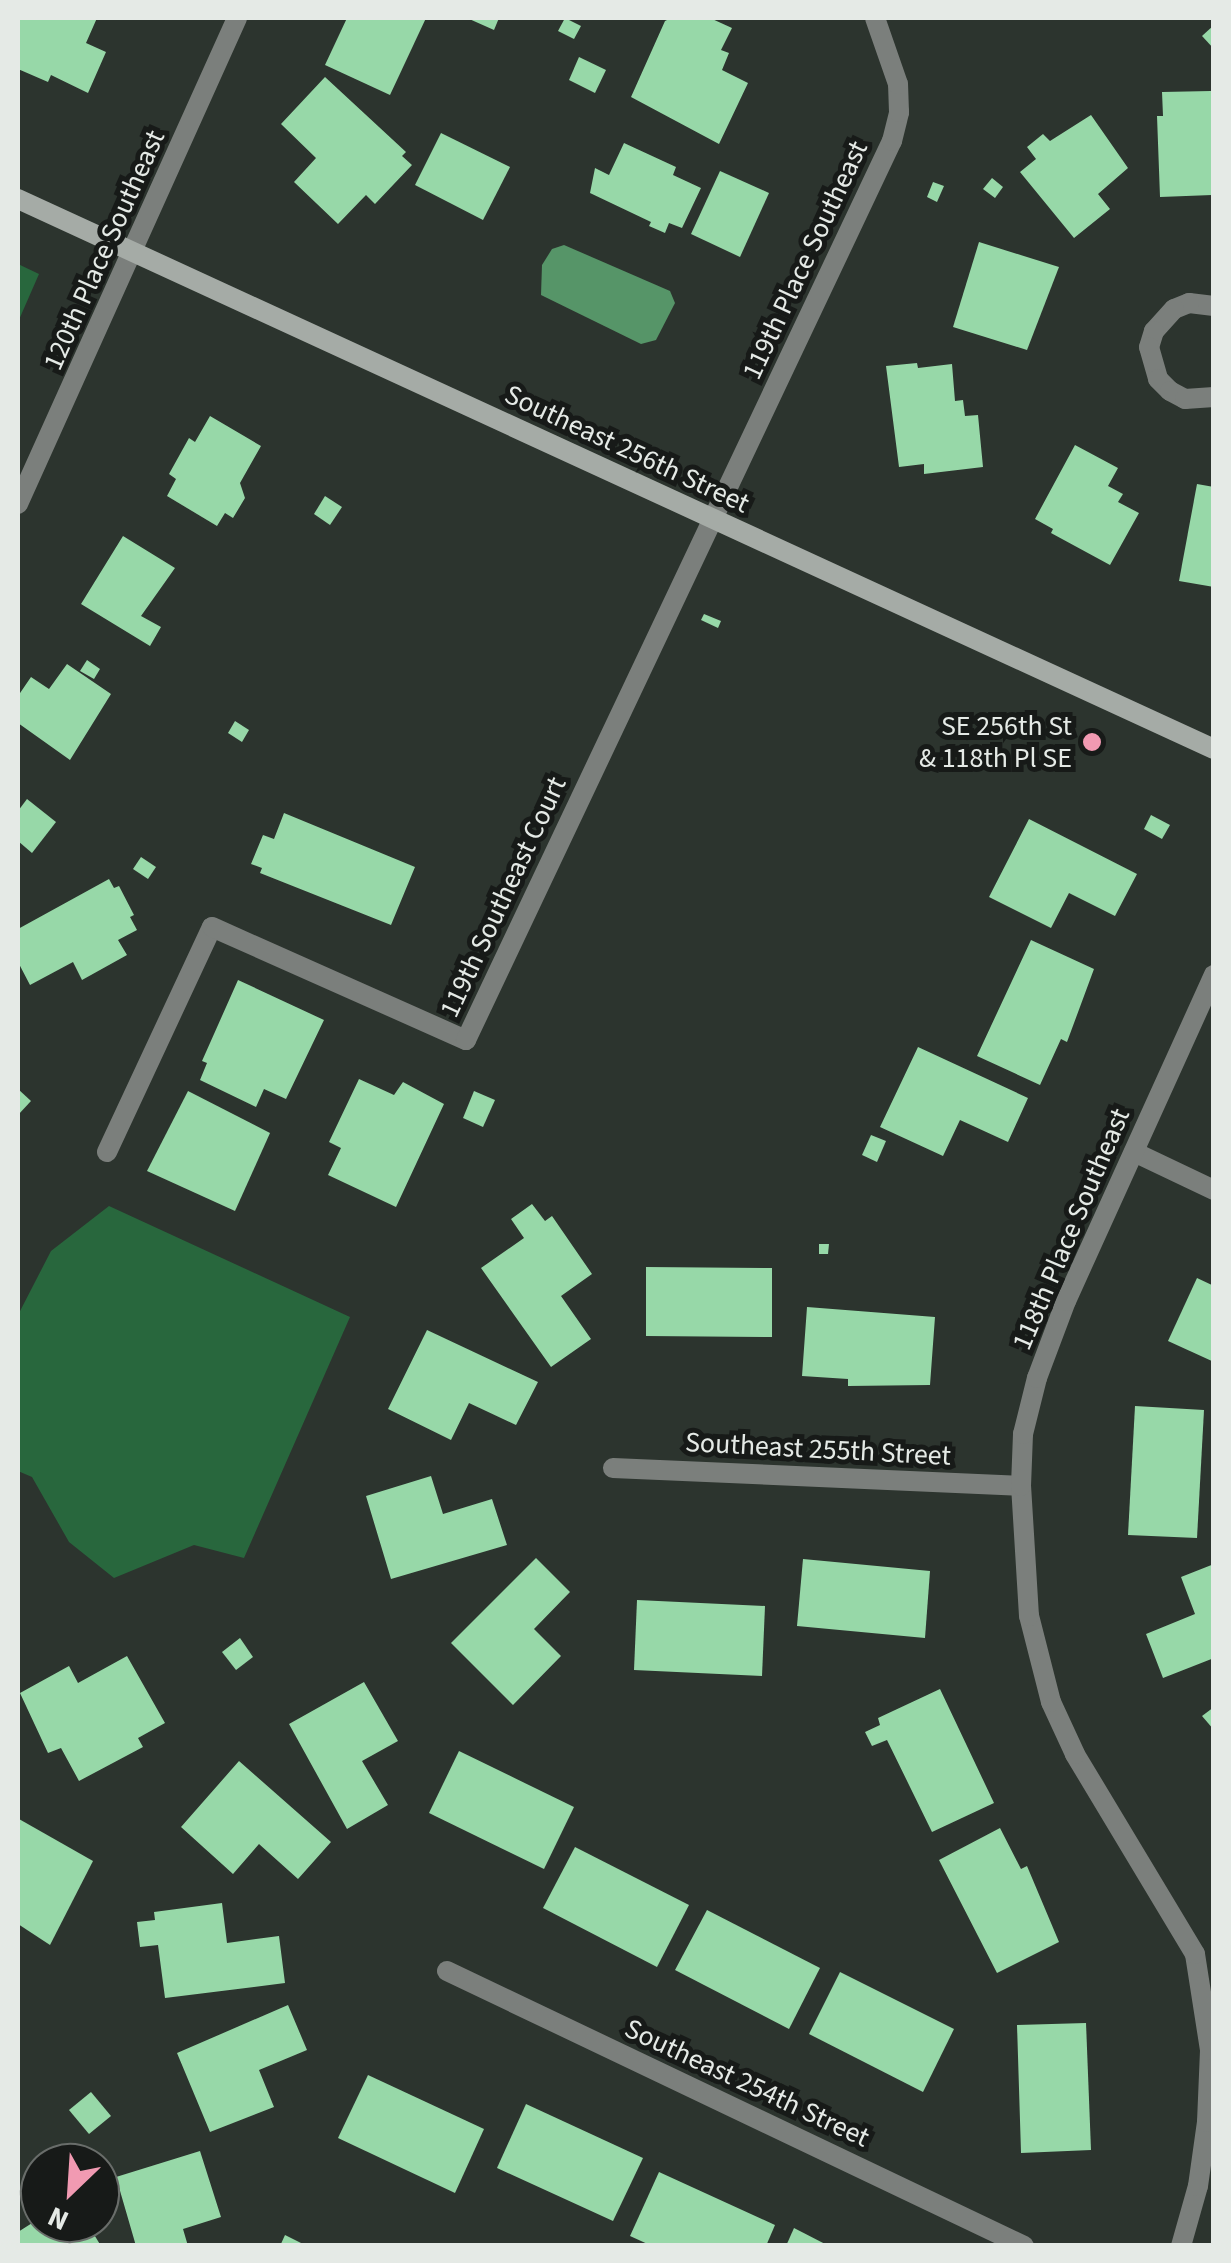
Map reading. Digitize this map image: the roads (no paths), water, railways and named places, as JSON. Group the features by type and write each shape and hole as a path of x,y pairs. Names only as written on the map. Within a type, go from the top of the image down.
{"main road":[{"name":"Southeast 256th Street","path":"18,199 1214,749"}],"street":[{"name":"120th Place Southeast","path":"18,504 136,251 237,18"},
{"name":"119th Place Southeast","path":"712,519 892,141 899,112 898,84 876,18"},
{"path":"1214,306 1189,303 1174,309 1154,331 1149,347 1158,379 1170,392 1185,398 1214,397"},
{"name":"119th Southeast Court","path":"107,1152 212,927 466,1040 712,519"},
{"name":"118th Place Southeast","path":"1204,1954 1076,1754 1051,1702 1029,1616 1021,1486 1023,1434 1037,1378 1066,1301 1214,976"},
{"path":"1134,1152 1214,1190"},
{"name":"Southeast 255th Street","path":"614,1468 1021,1486"},
{"path":"1180,2246 1198,2186 1207,2122 1210,2050 1204,1954"},
{"name":"Southeast 254th Street","path":"447,1971 1024,2246"}],"place":[{"name":"SE 256th St & 118th Pl SE","path":"1092,742"}]}
